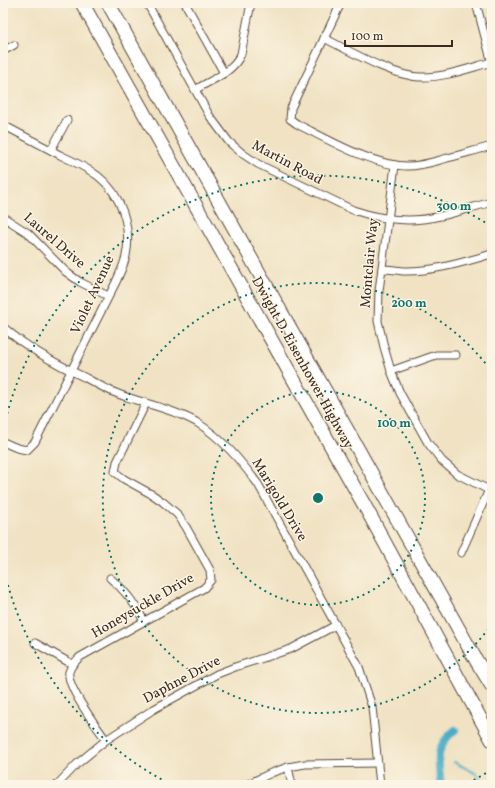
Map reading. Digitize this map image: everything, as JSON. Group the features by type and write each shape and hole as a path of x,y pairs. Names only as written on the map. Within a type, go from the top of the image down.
{"highway":[{"name":"Dwight D. Eisenhower Highway","path":"82,3 367,510 492,740"},
{"name":"Dwight D. Eisenhower Highway","path":"108,3 476,660 492,686"}],"street":[{"name":"Martin Road","path":"147,3 209,115 226,138 243,154 258,164 353,210 369,215 408,220 430,218 492,202"},
{"path":"186,3 224,73"},
{"path":"195,90 224,73 235,64 241,54 251,3"},
{"path":"341,3 291,108 290,118 297,124 362,155 378,162 395,165 410,166 428,163 492,146"},
{"path":"324,38 389,69 402,74 420,77 439,75 492,63 476,3"},
{"path":"3,51 14,45"},
{"path":"51,150 67,120"},
{"name":"Violet Avenue","path":"3,125 89,170 99,177 112,191 119,203 127,228 126,254 123,266 35,442 27,450 17,448 3,442"},
{"name":"Montclair Way","path":"395,165 378,291 378,321 391,371 400,393 428,443 442,461 457,474 490,486"},
{"name":"Laurel Drive","path":"3,217 28,233 66,272 80,282 108,296"},
{"path":"382,268 404,271 425,270 448,266 492,254"},
{"name":"Marigold Drive","path":"3,328 26,346 70,371 110,391 129,398 163,407 195,422 219,439 244,464 258,484 359,667 366,686 374,723 380,785"},
{"path":"391,371 436,356 456,355"},
{"name":"Honeysuckle Drive","path":"72,664 80,657 204,588 211,580 210,570 177,514 153,495 124,479 115,472 117,462 146,403"},
{"path":"461,553 490,486"},
{"path":"110,578 132,599 144,621"},
{"name":"Daphne Drive","path":"57,785 77,764 106,740 140,717 217,674 291,649 336,625"},
{"path":"35,643 72,664 69,673 69,681 85,709 106,740"},
{"path":"246,785 271,773 288,767 305,764 378,762"},
{"path":"288,767 292,785"}],"waterway":[{"path":"441,785 439,754 444,742 455,730"},
{"path":"454,762 477,774 485,785"}]}
